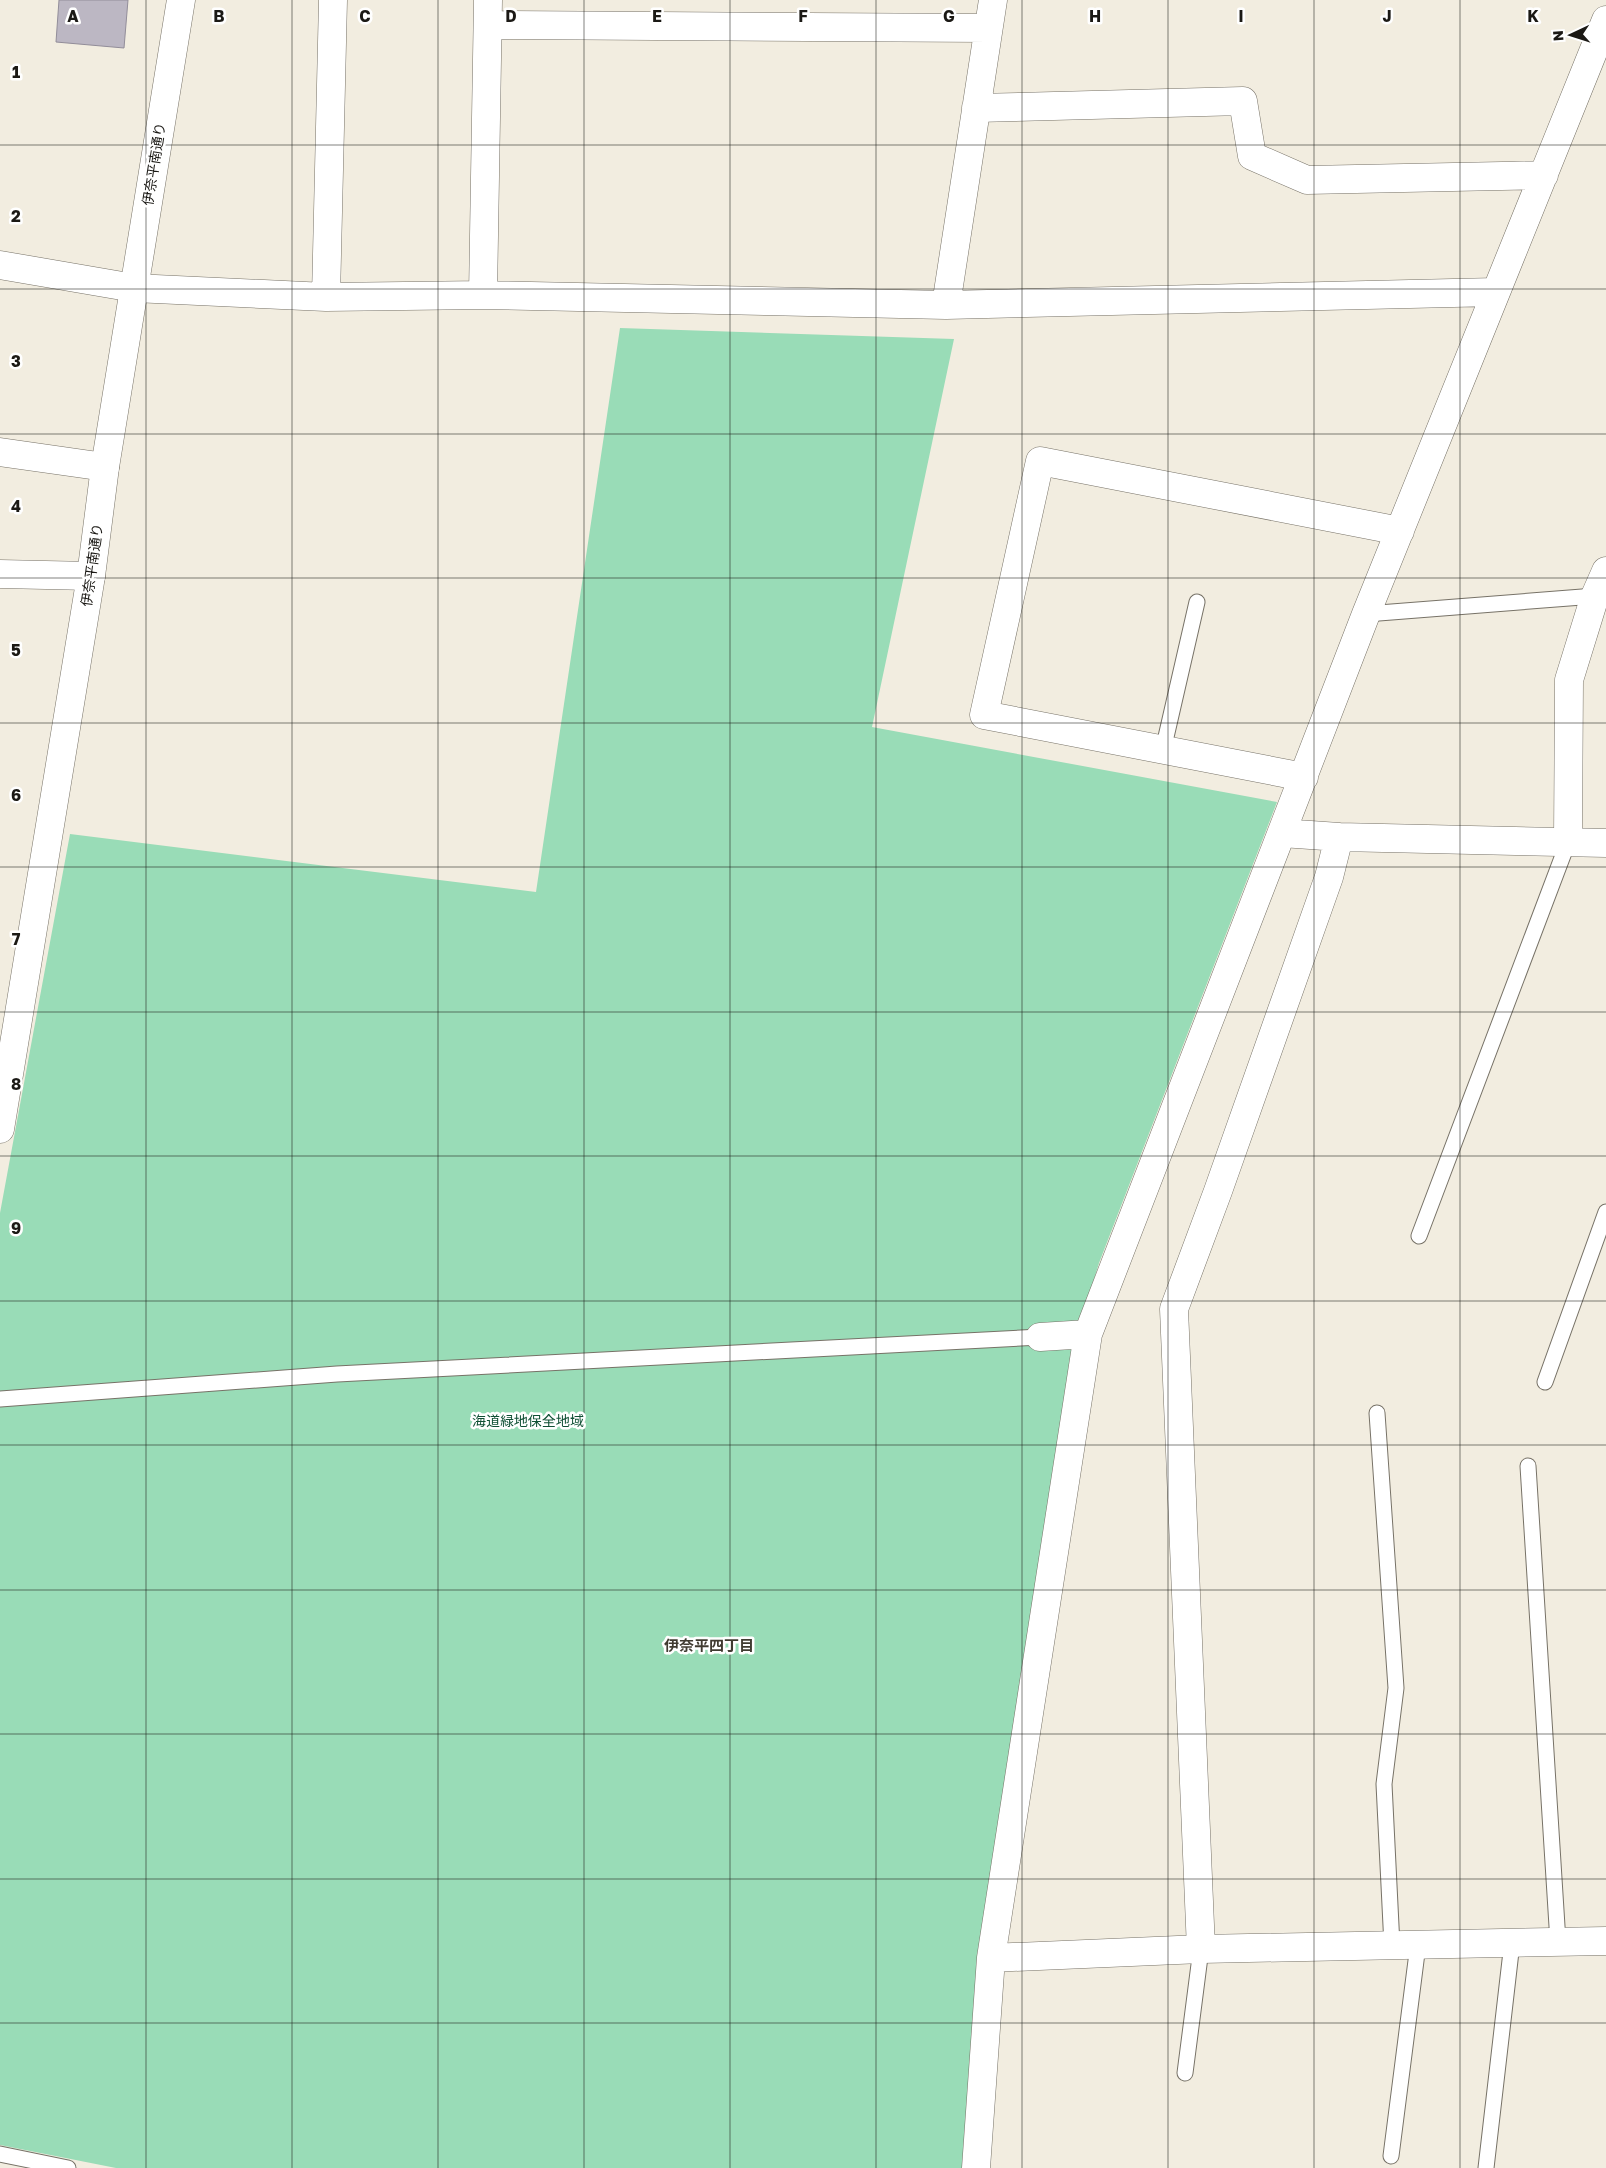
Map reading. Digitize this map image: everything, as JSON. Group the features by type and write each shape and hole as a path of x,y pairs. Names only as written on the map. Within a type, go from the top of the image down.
{"street":[{"name":"伊奈平南通り","path":"0,1129 91,576 105,467 182,0"},
{"path":"326,297 333,0"},
{"path":"946,305 992,0"},
{"path":"483,295 488,12 988,28"},
{"path":"976,2168 991,1958 1088,1334 1366,614 1606,20"},
{"path":"976,108 1243,101 1252,156 1307,180 1544,175"},
{"path":"0,265 134,288 326,297 483,295 946,305 1496,292"},
{"path":"0,452 105,467"},
{"path":"1304,776 984,715 1040,461 1400,531"},
{"path":"1568,842 1569,680 1595,596 1606,571"},
{"path":"0,574 91,576"},
{"path":"1282,833 1338,837 1606,843"},
{"path":"1201,1949 1174,1309 1329,876 1338,837"},
{"path":"1040,1337 1088,1334"},
{"path":"991,1958 1201,1949 1606,1941"}],"lane":[{"path":"1366,614 1595,596"},
{"path":"1163,750 1197,602"},
{"path":"1418,1236 1568,842"},
{"path":"1545,1382 1606,1212"},
{"path":"0,1399 337,1374 1040,1337"},
{"path":"1377,1413 1396,1688 1384,1784 1392,1946"},
{"path":"1528,1466 1558,1942"},
{"path":"1486,2168 1512,1943"},
{"path":"1391,2156 1418,1945"},
{"path":"1185,2073 1201,1949"},
{"path":"0,2154 68,2168"}],"green space":[{"name":"海道緑地保全地域","path":"620,328 954,339 872,727 1277,802 1099,1263 1076,1339 966,2168 116,2168 0,2145 0,1213 70,834 536,892"}],"building":[{"path":"59,0 128,0 124,48 56,42"}],"district":[{"name":"伊奈平四丁目","path":"709,1646"}]}
